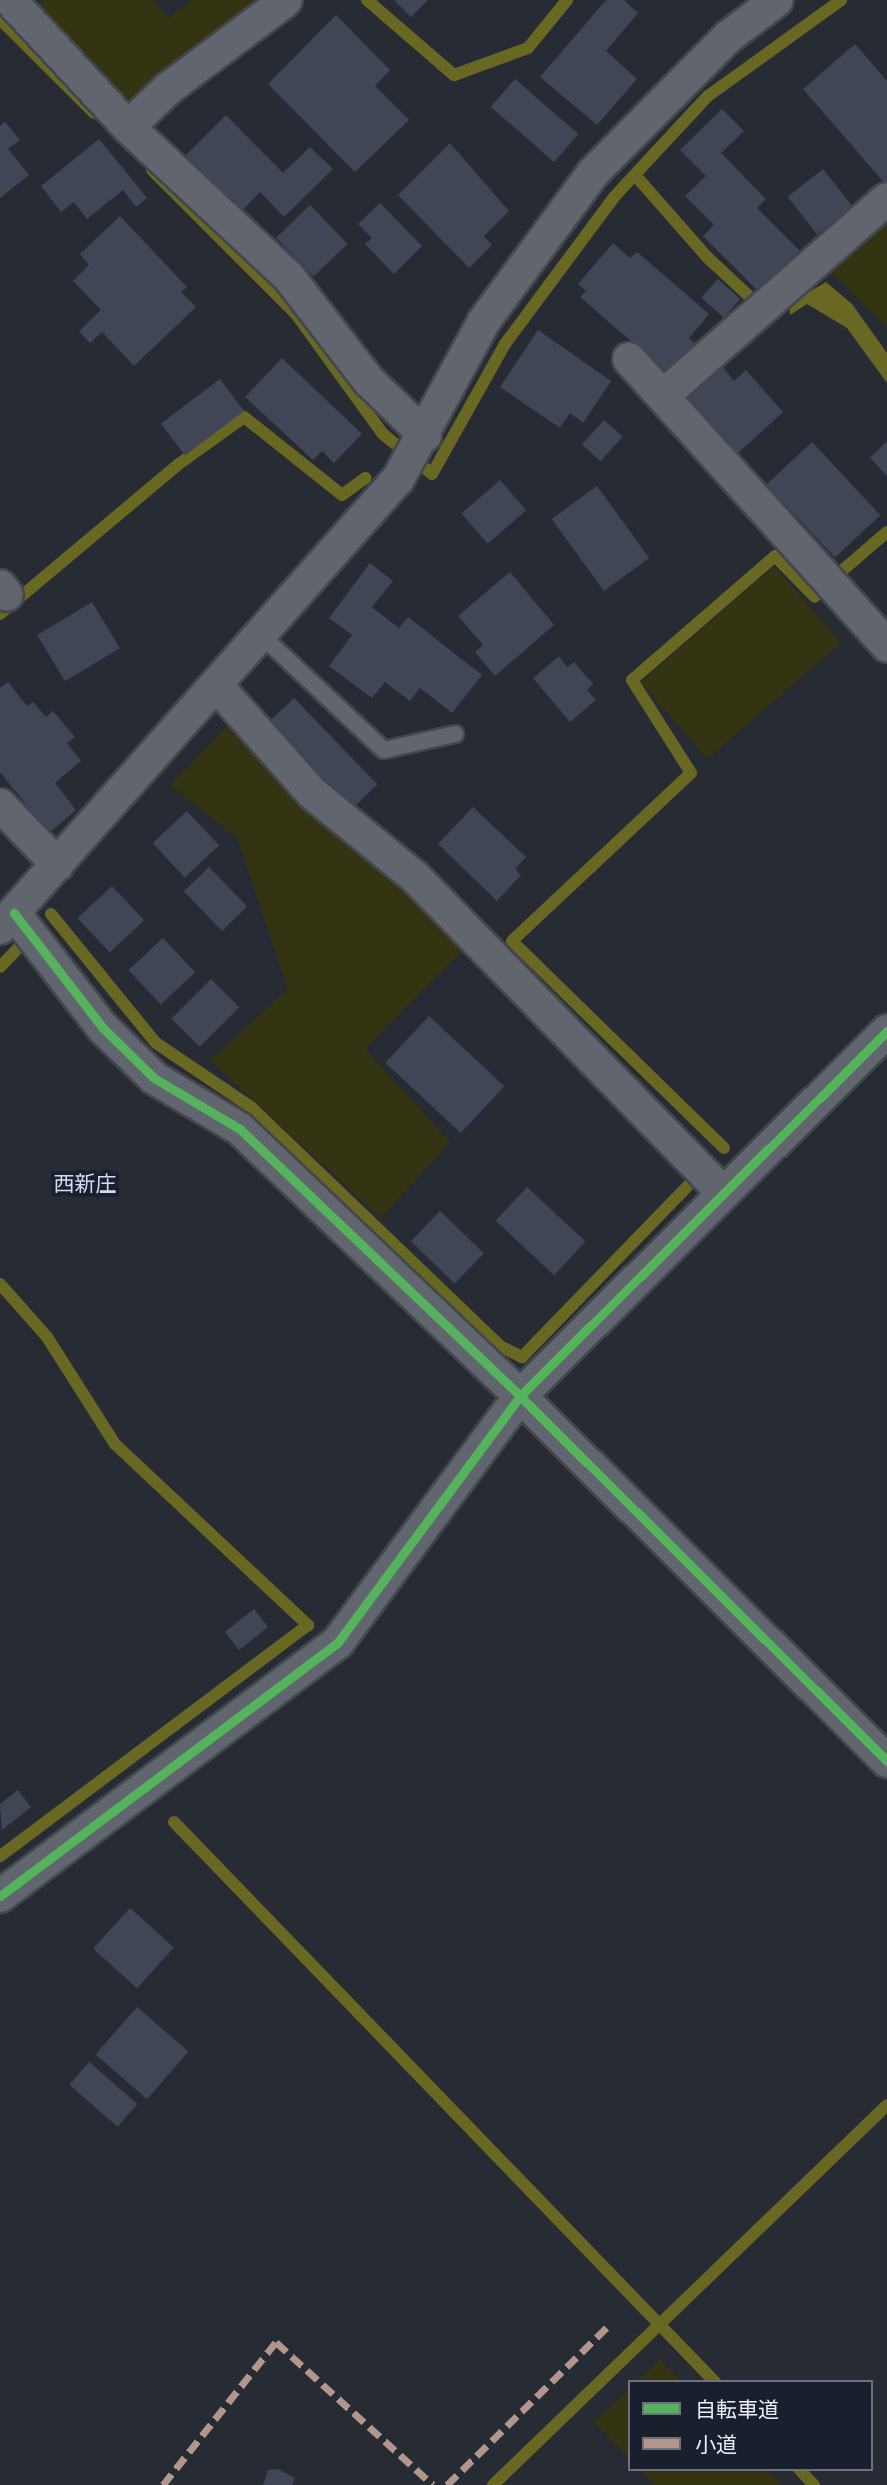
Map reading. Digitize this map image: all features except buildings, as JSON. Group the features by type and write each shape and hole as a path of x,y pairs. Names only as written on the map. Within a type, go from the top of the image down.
{"street":[{"path":"10,0 128,127 288,276 369,381 425,435"},
{"path":"128,127 169,88 286,0"},
{"path":"777,0 728,37 593,173 484,321 425,435 398,479 7,920 103,1028 154,1078 240,1129 520,1396 887,1761"},
{"path":"665,394 887,199"},
{"path":"629,359 665,394 887,646"},
{"path":"217,686 312,793 415,877 722,1192"},
{"path":"0,805 58,865"},
{"path":"0,1896 338,1642 520,1396 722,1192 887,1031"}],"lane":[{"path":"261,635 384,750 455,734"}],"shaded area":[{"path":"44,0 152,0 169,18 191,0 255,0 123,104 33,11"},
{"path":"887,215 887,327 825,266"},
{"path":"826,282 852,304 887,353 887,383 847,328 807,304 790,315 790,303"},
{"path":"774,566 841,643 707,759 640,682"},
{"path":"232,721 462,951 365,1049 450,1142 381,1218 210,1060 288,989 238,839 170,785"},
{"path":"660,2359 680,2380 638,2380"},
{"path":"628,2390 628,2458 594,2422"},
{"path":"641,2471 768,2471 781,2485 654,2485"}],"waterway":[{"path":"367,0 454,75 528,48 567,0"},
{"path":"152,170 296,314 383,434 432,474 505,344 614,197 708,96 841,0"},
{"path":"0,19 94,113"},
{"path":"635,175 707,257 749,296"},
{"path":"0,614 179,464 244,417 342,495 365,478"},
{"path":"844,569 887,532"},
{"path":"724,1148 512,941 691,773 632,680 775,556 815,597"},
{"path":"51,914 156,1043 251,1107 500,1346 522,1357 688,1186"},
{"path":"0,967 20,946"},
{"path":"0,1284 47,1337 115,1444 308,1625 0,1856"},
{"path":"174,1822 713,2380"},
{"path":"493,2485 887,2105"},
{"path":"801,2471 814,2485"}],"marked path":[{"path":"447,2485 611,2323"},
{"path":"163,2485 276,2342 433,2485"}],"cycle path":[{"path":"14,913 103,1028 154,1078 240,1129 520,1396 887,1761"},
{"path":"0,1896 338,1642 520,1396 887,1031"}],"district":[{"name":"西新庄","path":"85,1184"}]}
